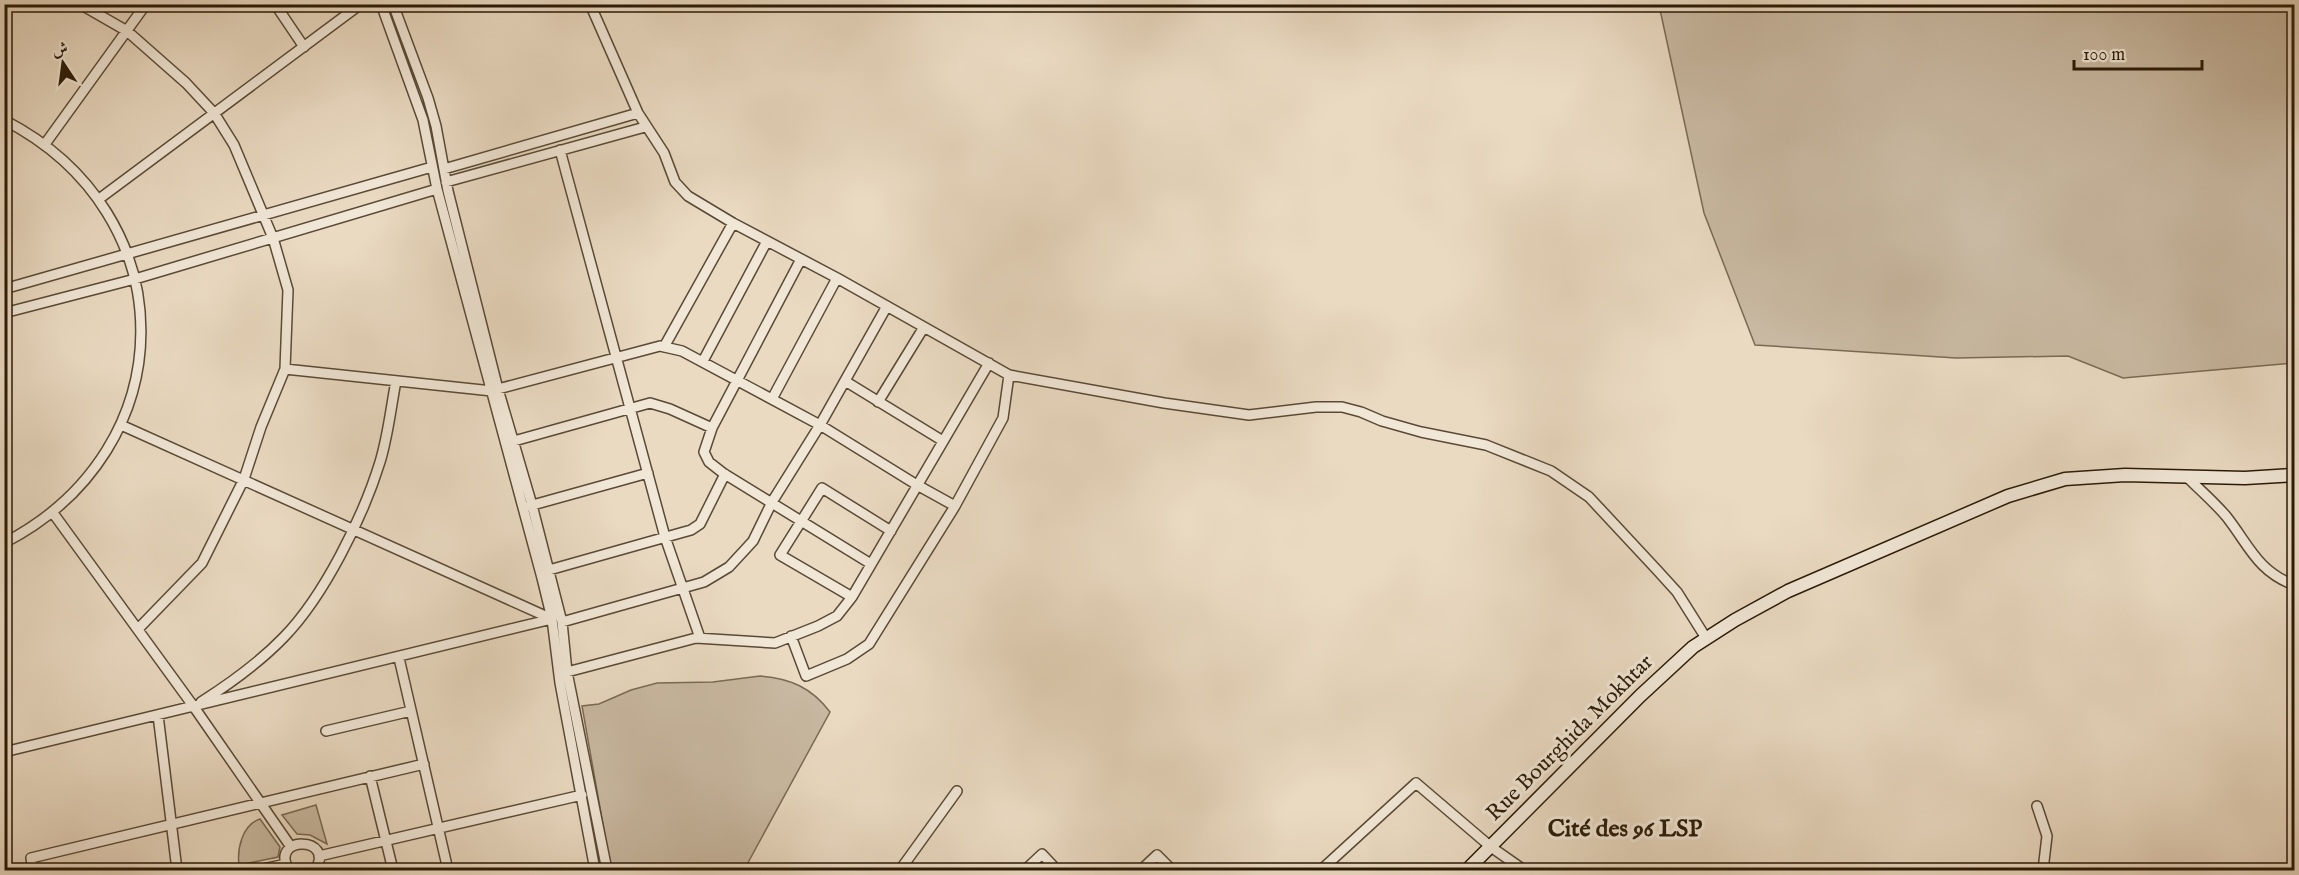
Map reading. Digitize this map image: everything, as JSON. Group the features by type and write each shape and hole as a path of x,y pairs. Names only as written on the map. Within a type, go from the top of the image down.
{"main road":[{"name":"Rue Bourghida Mokhtar","path":"1467,870 1640,696 1687,652 1706,638 1788,591 2008,496 2037,486 2085,476 2245,478 2295,475"}],"street":[{"path":"80,4 127,31 186,83 214,113 234,145 273,238 288,290 285,369 261,427 244,479 202,563 138,629"},
{"path":"45,144 146,4"},
{"path":"275,4 304,47"},
{"path":"99,199 361,4"},
{"path":"381,4 416,97 436,189 528,506 549,570 562,622 567,672 607,870"},
{"path":"393,4 428,98 495,390 514,441 552,619 560,683 595,870"},
{"path":"590,4 638,113 664,153 675,182 680,189 733,223 837,278 1009,375 1164,403 1249,415 1316,407 1342,407 1421,432 1486,445 1551,471 1589,497 1677,592 1706,638"},
{"path":"444,169 638,113"},
{"path":"4,120 45,144 75,169 99,199 115,225 127,252 135,279 141,317 140,355 133,390 121,425 104,458 81,487 54,513 4,543"},
{"path":"446,182 645,127"},
{"path":"561,150 665,537 700,638"},
{"path":"4,289 432,166"},
{"path":"4,313 135,279 436,189"},
{"path":"664,347 733,223"},
{"path":"703,361 767,241"},
{"path":"801,259 712,428 704,452 709,462 725,474 871,564"},
{"path":"772,399 837,278"},
{"path":"562,622 704,582 729,567 753,541 772,502 820,424 887,306"},
{"path":"878,402 924,327"},
{"path":"285,369 495,390 664,347 682,351 703,361 820,424 954,506"},
{"path":"567,672 700,638 775,643 837,616 852,597 989,363"},
{"path":"790,636 806,676 848,659 869,644 954,506 1003,418 1009,375"},
{"path":"194,707 240,676 285,636 322,587 353,529 381,461 396,381"},
{"path":"845,381 943,441"},
{"path":"514,441 650,403 712,428"},
{"path":"121,425 552,619"},
{"path":"528,506 648,473"},
{"path":"549,570 691,530 700,524 725,474"},
{"path":"2185,476 2224,514 2248,550 2262,566 2278,578 2295,585"},
{"path":"852,597 780,555 822,488 891,531"},
{"path":"54,513 194,707 291,847"},
{"path":"4,752 399,658 552,619"},
{"path":"399,658 448,870"},
{"path":"326,731 411,711"},
{"path":"158,715 177,870"},
{"path":"33,870 31,858 424,764"},
{"path":"370,776 393,870"},
{"path":"1321,870 1416,783 1491,847 1524,870"},
{"path":"900,870 957,791"},
{"path":"319,856 582,795"},
{"path":"2037,806 2047,836 2043,870"},
{"path":"258,870 288,867 286,855 291,847 296,844 307,844 319,856 315,870"},
{"path":"1025,870 1042,854 1057,870"},
{"path":"1141,870 1157,855 1172,870"}],"shaded area":[{"path":"1659,5 2294,5 2294,363 2123,378 2068,356 1956,358 1755,345 1704,213"},
{"path":"760,676 781,679 800,686 816,697 830,712 744,870 611,870 582,706 599,704 631,690 657,683 713,682"},
{"path":"316,805 327,844 310,835 297,834 282,815"},
{"path":"260,819 280,847 278,857 239,865 242,838 249,826"}],"district":[{"name":"Cité des 96 LSP","path":"1625,829"}]}
